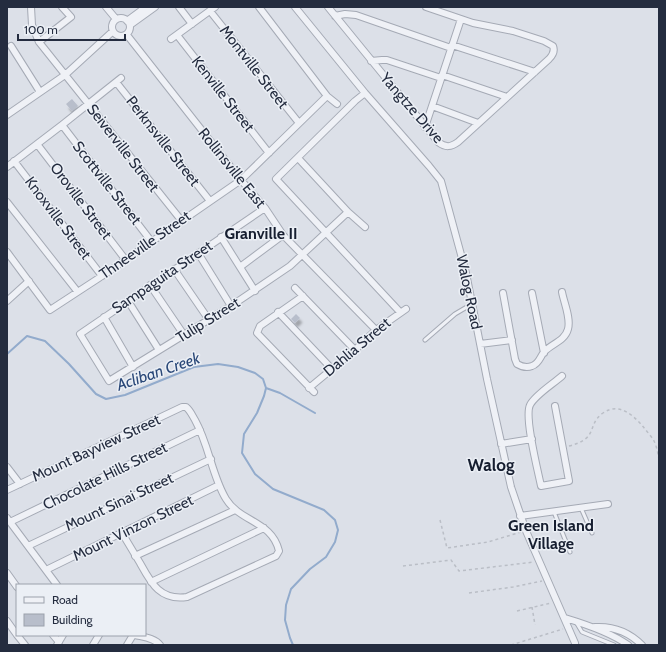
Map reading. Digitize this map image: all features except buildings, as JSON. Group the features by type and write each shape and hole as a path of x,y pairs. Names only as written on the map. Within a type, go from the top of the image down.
{"street":[{"name":"Seiverville Street","path":"31,7 32,25 39,42 181,220"},
{"path":"39,42 71,17 62,7"},
{"path":"106,7 116,19"},
{"path":"129,23 146,7"},
{"path":"129,23 155,7"},
{"path":"179,7 192,24 212,9"},
{"path":"258,7 327,96 337,104"},
{"name":"Walog Road","path":"295,7 365,93 430,166 441,181 466,273 511,487 520,516 538,561 575,643"},
{"name":"Yangtze Drive","path":"328,7 425,127 438,142 445,146 458,142 552,56 554,49 553,46 544,41 513,31 461,19"},
{"path":"425,127 461,19 426,7"},
{"name":"Montville Street","path":"212,9 299,123"},
{"path":"335,16 345,14 356,15 535,72"},
{"path":"121,18 129,23 130,30 126,35 119,37 112,32 111,25 116,19 121,18"},
{"name":"Kenville Street","path":"192,24 174,37 268,153"},
{"path":"8,112 65,75 112,32"},
{"name":"Rollinsville East","path":"126,35 264,208 283,235 376,330"},
{"path":"11,46 40,92"},
{"path":"371,62 377,60 387,60 507,97"},
{"name":"Perknsville Street","path":"89,104 118,80 210,201"},
{"path":"326,233 276,179 365,93"},
{"name":"Thneeville Street","path":"29,281 50,310 241,180 327,96"},
{"path":"7,166 62,126 89,104"},
{"path":"432,106 478,123"},
{"name":"Scottville Street","path":"62,126 151,241"},
{"name":"Oroville Street","path":"37,144 125,259"},
{"path":"298,158 348,212 365,227"},
{"name":"Knoxville Street","path":"14,161 102,276"},
{"path":"7,202 77,291"},
{"name":"Sampaguita Street","path":"110,381 80,334 264,208"},
{"name":"Tulip Street","path":"110,381 255,291 303,255 348,212"},
{"name":"Dahlia Street","path":"278,312 260,326 258,330 259,335 312,390 332,369 376,330 403,310 326,233"},
{"path":"240,267 283,235"},
{"path":"222,237 255,291"},
{"path":"7,252 29,281 7,301"},
{"path":"198,253 231,306"},
{"path":"174,269 209,320"},
{"path":"150,286 184,335"},
{"path":"295,288 355,350"},
{"path":"503,293 515,359 517,364 526,367 536,364 544,353 563,338 568,331 568,320 562,292"},
{"path":"532,293 544,353"},
{"path":"303,296 278,312 332,369"},
{"path":"128,301 159,350"},
{"path":"104,317 134,367"},
{"path":"480,344 512,340"},
{"path":"555,406 569,481 542,486 528,412 533,400 562,376"},
{"name":"Mount Bayview Street","path":"7,490 182,407 186,407 189,410 200,430"},
{"path":"122,533 151,582 158,590 174,597 187,597 278,554 278,549 274,540 264,528 235,510 226,500 200,430"},
{"name":"Chocolate Hills Street","path":"8,520 200,430"},
{"path":"501,444 532,439"},
{"name":"Mount Sinai Street","path":"28,546 211,459"},
{"path":"7,467 20,484"},
{"name":"Mount Vinzon Street","path":"46,570 220,485"},
{"path":"520,516 608,504"},
{"path":"135,556 235,510"},
{"path":"8,520 56,584"},
{"path":"151,582 264,528"},
{"path":"7,573 16,586"},
{"path":"565,618 595,627 616,629 630,635 642,645"},
{"path":"7,621 16,634"},
{"path":"595,627 628,645"},
{"path":"18,636 25,645"},
{"path":"93,645 98,636"},
{"path":"127,645 133,636"},
{"path":"137,636 158,642 160,645"}],"lane":[{"path":"425,340 455,314 472,304"},
{"path":"581,508 592,533"},
{"path":"554,512 570,552"},
{"path":"575,621 582,632 614,645"}],"path":[{"path":"563,447 584,441 589,436 598,418 602,414 611,410 618,410 632,414 651,436 655,442 659,460"},
{"path":"440,520 447,548 488,542 526,531"},
{"path":"403,566 451,560 458,571 538,561"},
{"path":"469,593 524,585 547,579"},
{"path":"517,611 557,601"},
{"path":"532,607 535,625"},
{"path":"511,645 569,627"}],"waterway":[{"name":"Acliban Creek","path":"7,354 27,336 45,341 69,364 96,394 106,399 125,395 194,367 218,364 238,367 255,373 263,379 266,388 264,396 257,413 244,434 242,453 255,474 273,489 324,510 335,520 338,530 335,542 326,557 310,569 291,589 286,605 285,620 293,645"},
{"path":"266,388 280,393 315,413"}],"district":[{"name":"Granville II","path":"261,233"},
{"name":"Walog","path":"491,465"},
{"name":"Green Island Village","path":"551,534"}]}
